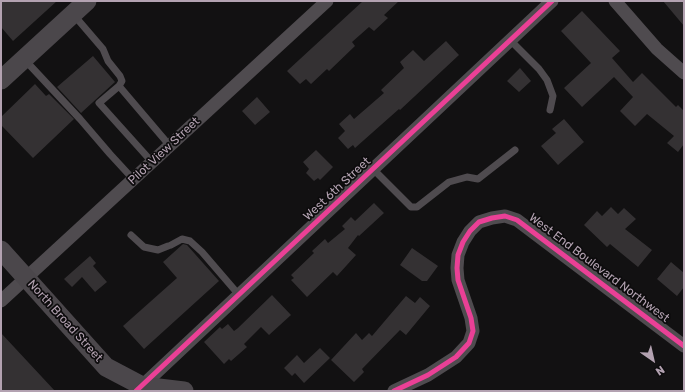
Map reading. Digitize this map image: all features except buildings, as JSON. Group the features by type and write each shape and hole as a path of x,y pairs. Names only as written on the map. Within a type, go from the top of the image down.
{"main road":[{"path":"1,80 87,1"},
{"name":"North Broad Street","path":"2,254 26,278 106,367 139,389 184,391"}],"street":[{"name":"Pilot View Street","path":"1,301 327,1"},
{"name":"West 6th Street","path":"139,389 552,1"},
{"path":"615,1 657,49 684,73"},
{"name":"West End Boulevard Northwest","path":"394,391 428,375 451,361 466,349 473,331 471,318 458,280 456,268 458,255 463,242 474,226 479,222 492,218 506,216 517,220 684,346"}],"lane":[{"path":"73,14 103,49 108,62 120,76 122,81 119,86 99,103 152,162"},
{"path":"510,40 539,69 547,80 553,96 550,110"},
{"path":"24,59 133,179"},
{"path":"119,86 170,146"},
{"path":"373,169 411,207 417,207 449,182 467,177 478,179 515,150"},
{"path":"131,235 144,247 158,250 182,240 190,241 202,252 239,295"}],"cycle path":[{"path":"136,391 552,1"},
{"path":"394,391 428,375 456,357 469,343 473,331 471,318 458,280 458,255 463,242 470,231 479,222 492,218 505,216 517,220 684,346"}]}
